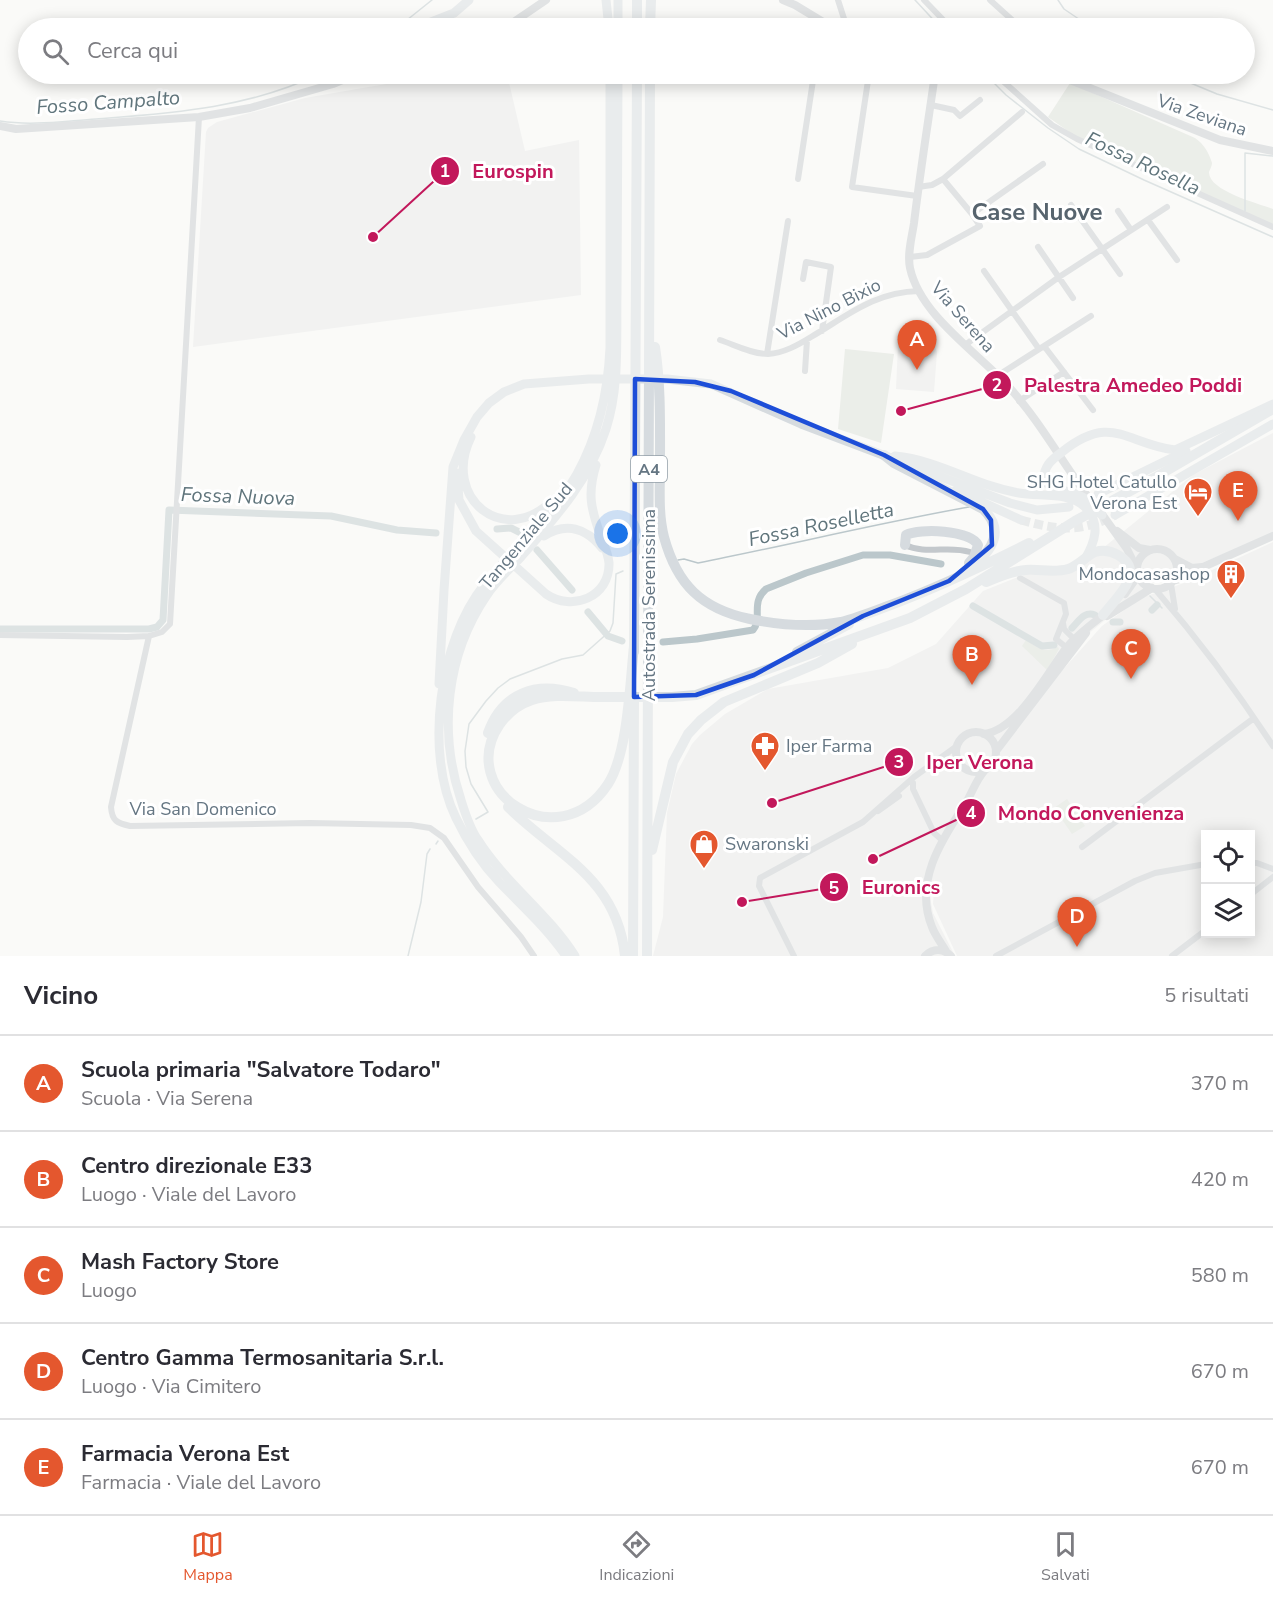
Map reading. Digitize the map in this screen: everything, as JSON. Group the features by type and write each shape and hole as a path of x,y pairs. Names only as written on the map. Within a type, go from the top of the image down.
{"highway":[{"path":"443,18 454,13 469,0"},
{"path":"608,0 609,18"},
{"path":"618,0 618,18"},
{"path":"637,0 637,18"},
{"path":"650,18 651,0"},
{"name":"Tangenziale Sud","path":"566,956 551,936 498,882 470,843 455,817 446,792 440,757 440,732 448,662 461,624 482,587 560,500 585,458 604,406 609,368 610,84"},
{"name":"Tangenziale Sud","path":"575,956 559,933 498,869 477,839 455,783 449,753 447,722 450,690 460,649 470,623 488,593 553,521 580,485 605,431 613,402 616,366 618,84"},
{"name":"Autostrada Serenissima","path":"633,956 637,84"},
{"name":"Autostrada Serenissima","path":"647,956 650,84"},
{"name":"A4","path":"650,321 657,359 660,507 663,534 679,576 701,600 722,611 756,620 798,626 840,622 863,616"},
{"path":"440,732 438,699 453,467 477,417 489,403 504,392 524,384 588,379 667,379 711,384 801,424 1026,508 1048,510 1069,507"},
{"path":"504,392 475,429 463,461 468,494 477,507 488,516 519,520 543,510 553,501 585,458"},
{"path":"1102,515 1083,498 1066,490 1053,489 1044,481 1044,471 1051,460 1085,436 1112,432 1162,448 1176,450 1273,404"},
{"path":"1098,494 1179,455 1273,404"},
{"path":"1154,478 1273,409"},
{"path":"1154,478 1273,416"},
{"path":"1115,515 1273,424"},
{"path":"464,440 457,471 459,500 476,531 552,598 563,602 576,602 588,598 600,588 607,574 609,560 590,499 592,477 605,431"},
{"path":"884,455 1021,520"},
{"path":"884,455 913,458 1020,494 1072,499 1080,503 1093,516 1095,524 1094,544 1085,559"},
{"path":"884,455 894,463 982,509 992,520 994,530 992,545 981,559 949,581"},
{"name":"A4","path":"634,646 622,744 617,765 609,783 586,807 572,814 546,818 520,810 502,795 493,776 489,754 495,731 505,717 521,705 534,699 583,696 601,697 672,697 704,693 910,618 966,589 1075,521 1154,478"},
{"name":"A4","path":"754,675 863,616 949,581 1063,524 1075,521"},
{"path":"533,543 559,528 578,529 593,538 609,560"},
{"name":"A4","path":"904,545 906,535 914,531 960,534 975,540 978,549 974,557 949,581"},
{"name":"A4","path":"966,589 1025,570 1069,568 1094,553 1103,551 1120,556 1129,569 1126,588 1103,615"},
{"name":"A4","path":"648,864 674,762 688,734 701,720 724,702 818,663 874,632"},
{"name":"A4","path":"583,696 560,689 543,688 529,691 510,701 495,718 488,732 484,760 488,781 500,799 585,873 605,896 617,918 625,956"}],"street":[{"path":"520,18 546,0"},
{"path":"783,0 816,18"},
{"path":"838,0 844,18"},
{"path":"924,0 941,18"},
{"path":"990,0 1010,18"},
{"path":"0,126 16,129 199,117 250,108 333,84"},
{"path":"798,179 812,84"},
{"path":"867,84 852,187 917,196"},
{"name":"Via Serena","path":"934,84 910,257 911,271 922,299 1019,401 1113,529 1137,570"},
{"path":"1006,84 1052,124 1077,139 1273,227"},
{"name":"Via Zeviana","path":"1080,84 1220,140 1273,151"},
{"path":"931,105 954,110 960,116 980,100"},
{"path":"918,187 932,185 944,179 1022,112"},
{"path":"0,635 149,636 162,632 170,624 199,117"},
{"path":"972,214 1044,164"},
{"path":"910,257 927,255 980,226 944,179"},
{"path":"1071,205 1120,274"},
{"path":"965,345 1059,277 1167,207"},
{"path":"1118,211 1131,230"},
{"path":"1148,220 1177,260"},
{"path":"767,354 788,221"},
{"path":"1038,247 1073,298"},
{"path":"803,279 806,262 831,267 822,331"},
{"path":"984,270 1041,347 1064,372 1093,410"},
{"name":"Via Nino Bixio","path":"720,340 755,352 767,354 781,352 807,340 876,299 898,292 919,291"},
{"path":"997,376 1091,316"},
{"path":"805,372 807,340"},
{"path":"1019,401 1064,372"},
{"path":"1113,529 1139,548 1163,550 1192,568 1203,567"},
{"path":"948,954 933,929 926,905 926,886 933,861 942,840 974,784 993,762 996,751 1083,637 1114,610 1154,589 1163,588 1172,582 1190,576 1203,567 1273,536"},
{"path":"904,545 913,549 962,549 970,552"},
{"path":"794,956 759,886 760,878 846,832 872,814 914,777 957,746 965,736 993,733 1000,729 1019,712 1074,639 1129,590 1141,558 1150,550"},
{"path":"1173,557 1177,569 1171,593 1176,613"},
{"path":"1137,570 1142,582 1154,589 1176,613 1273,746"},
{"path":"1020,578 1064,603 1066,614 1056,639 1067,648"},
{"path":"1063,623 1064,629 1074,639"},
{"name":"Via San Domenico","path":"149,636 111,807 112,816 117,823 130,826 411,825 430,828 444,838 478,887 521,937 534,956"},
{"path":"1082,847 1254,718"},
{"path":"984,734 992,741 996,751"},
{"path":"957,746 958,761 969,779 970,793"},
{"path":"872,814 886,807 942,760 958,761"},
{"path":"964,768 976,772 984,770"},
{"path":"913,783 913,789 934,833 942,840"},
{"path":"1255,863 1273,869"},
{"path":"996,956 1135,881 1155,873 1201,865"},
{"path":"1255,892 1273,877"},
{"path":"927,955 931,949 933,929"},
{"path":"1172,956 1201,934"},
{"path":"927,955 936,950 948,954"}],"highlighted area":[{"path":"635,379 695,382 731,391 884,455 983,509 991,520 992,545 949,581 863,616 754,675 696,695 634,697"}],"shaded area":[{"path":"386,84 509,84 525,151 579,140 581,295 193,347 206,132 217,122 305,98"},
{"path":"1069,84 1072,84 1195,138 1204,146 1211,159 1209,172 1211,179 1225,191 1273,209 1273,225 1075,136 1048,117"},
{"path":"898,346 930,349 935,347 937,352 934,392 896,389"},
{"path":"845,349 894,354 881,443 838,429"},
{"path":"1273,433 1273,533 1147,586 1088,634 1059,674 1102,626 1141,598 1184,583 1273,542 1273,956 957,956 933,904 935,879 930,897 933,913 955,956 653,956 663,917 667,813 676,774 692,744 700,735 725,714 768,689 888,668 936,644 983,591 1023,575 1066,573 1092,557 1193,475"},
{"path":"1026,640 1045,650 1058,647 1047,670 1022,646"},
{"path":"1067,799 1085,826 1072,834 1054,808"}],"waterway":[{"name":"Fosso Campalto","path":"410,18 432,0"},
{"name":"Fossa Rosella","path":"915,0 932,18"},
{"path":"1058,0 1064,9 1077,18"},
{"name":"Fosso Campalto","path":"0,121 60,122 182,111 238,102 294,84"},
{"name":"Fossa Rosella","path":"995,84 1048,128 1079,149 1273,237"},
{"path":"1193,84 1217,94 1273,110"},
{"path":"1245,211 1245,153 1273,156"},
{"name":"Fossa Roselletta","path":"678,560 684,559 698,563 969,507"},
{"name":"Fossa Nuova","path":"0,629 149,629 157,627 163,620 169,510 331,516 397,530 436,533"},
{"name":"Fossa Nuova","path":"497,529 511,528 521,533"},
{"name":"Fossa Nuova","path":"537,550 572,590"},
{"name":"Fossa Nuova","path":"663,642 753,630 757,620 757,605 761,594 766,589 806,573 863,555 890,555 941,564"},
{"name":"Fossa Roselletta","path":"476,819 488,812 471,784 466,767 465,751 469,724 486,701 510,679 562,659 583,655 610,631 613,623 616,574 623,571"},
{"name":"Fossa Roselletta","path":"1150,596 1162,608"},
{"name":"Fossa Nuova","path":"1152,610 1157,605"},
{"name":"Fossa Nuova","path":"973,606 1042,646 1054,645"},
{"name":"Fossa Nuova","path":"588,612 608,636 622,641"},
{"name":"Fossa Nuova","path":"1072,628 1088,614 1095,615"},
{"name":"Fossa Nuova","path":"1113,622 1120,622"},
{"name":"Fossa Roselletta","path":"408,956 421,902 427,854 430,849"}],"tunnel":[{"path":"1021,520 1046,526 1069,528 1091,525 1115,515"}],"place":[{"name":"Eurospin","path":"373,237"},
{"name":"Scuola primaria \"Salvatore Todaro\"","path":"917,370"},
{"name":"Palestra Amedeo Poddi","path":"901,411"},
{"name":"SHG Hotel Catullo Verona Est","path":"1198,518"},
{"name":"Farmacia Verona Est","path":"1238,521"},
{"name":"Mondocasashop","path":"1231,600"},
{"name":"Mash Factory Store","path":"1131,679"},
{"name":"Centro direzionale E33","path":"972,685"},
{"name":"Iper Farma","path":"765,772"},
{"name":"Iper Verona","path":"772,803"},
{"name":"Mondo Convenienza","path":"873,859"},
{"name":"Swaronski","path":"704,870"},
{"name":"Euronics","path":"742,902"},
{"name":"Centro Gamma Termosanitaria S.r.l.","path":"1077,947"}],"district":[{"name":"Case Nuove","path":"1037,212"}]}
